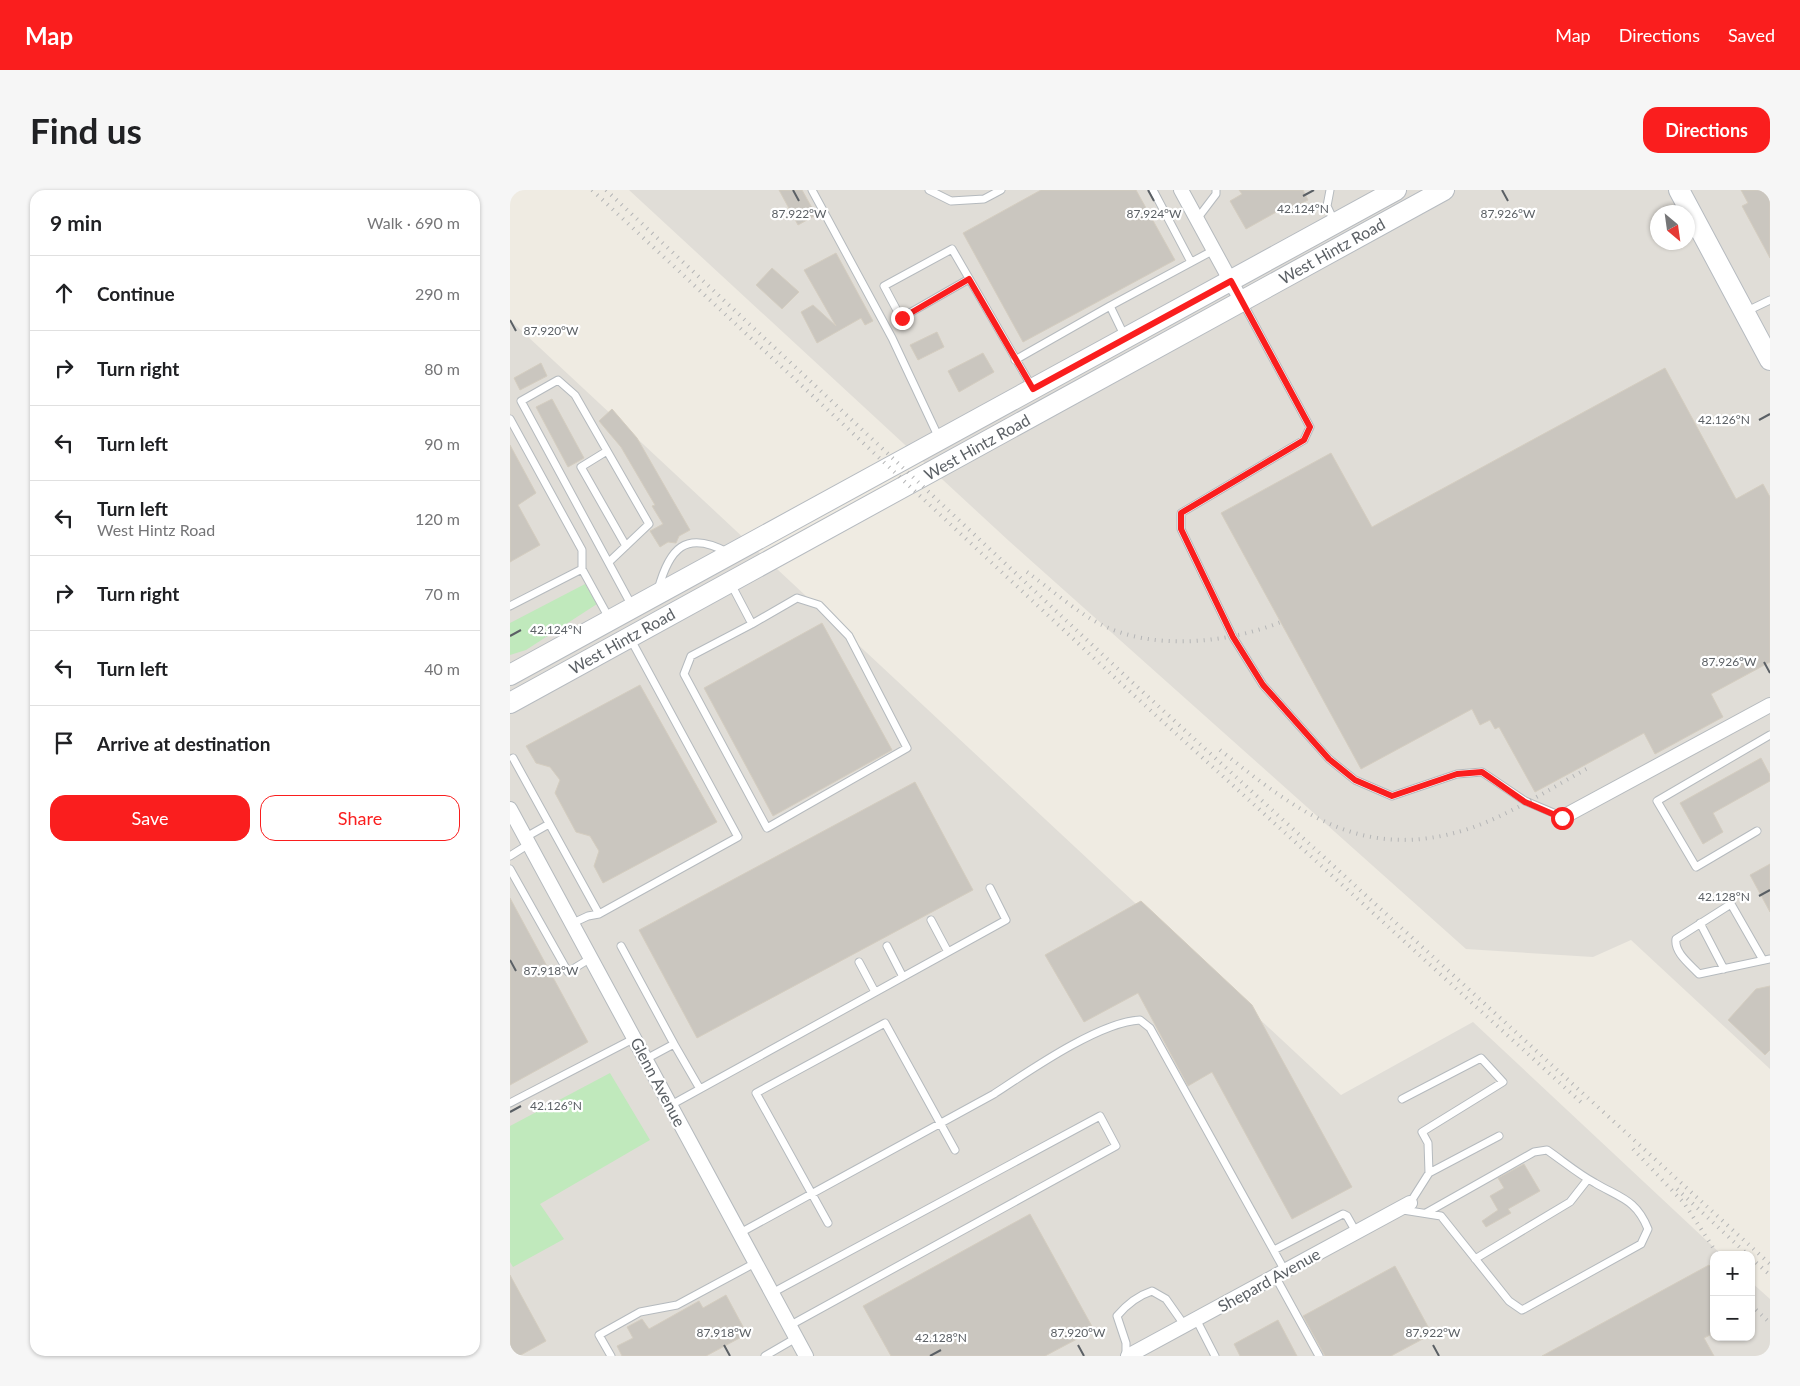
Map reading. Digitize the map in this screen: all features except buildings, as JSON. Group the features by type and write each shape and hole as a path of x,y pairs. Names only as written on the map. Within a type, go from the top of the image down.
{"main road":[{"name":"West Hintz Road","path":"510,675 1396,190"},
{"name":"West Hintz Road","path":"510,703 1444,190"},
{"path":"1679,190 1770,360"}],"street":[{"path":"1181,190 1241,300"},
{"path":"1562,818 1770,705"},
{"name":"Glenn Avenue","path":"510,810 528,840 806,1356"},
{"name":"Shepard Avenue","path":"1127,1356 1404,1206"}],"lane":[{"path":"812,190 892,338 940,440"},
{"path":"929,190 951,201 984,199 1001,190"},
{"path":"1153,190 1191,262"},
{"path":"1196,219 1216,194 1216,190"},
{"path":"1330,190 1327,206 1335,224"},
{"path":"969,279 902,318 884,286 952,249 969,279 1014,360 1033,389"},
{"path":"1014,360 1214,250"},
{"path":"1241,300 1310,427 1304,440 1181,513 1181,529 1233,637 1263,685 1329,759 1355,780 1392,796 1457,774 1482,772 1525,802 1562,818"},
{"path":"1744,312 1770,300"},
{"path":"1110,306 1126,339"},
{"path":"610,562 649,524 575,395 558,380 521,401 610,562 633,608"},
{"path":"510,419 582,550 582,569 610,620"},
{"path":"607,451 580,467 626,546"},
{"path":"656,595 664,569 674,553 684,544 699,542 716,546 731,554"},
{"path":"510,606 582,569"},
{"path":"730,583 752,624"},
{"path":"797,598 819,604 849,636 907,748 767,828 684,674 691,656 752,624 797,598"},
{"path":"572,923 588,916 599,914 738,837 629,638"},
{"path":"1757,831 1696,867 1657,801 1770,735"},
{"path":"513,758 599,914"},
{"path":"510,856 550,824"},
{"path":"510,869 568,972 591,958"},
{"path":"671,1105 1006,920 990,888"},
{"path":"1731,904 1766,959 1699,974 1675,944 1676,939 1700,922 1731,904"},
{"path":"931,920 948,952"},
{"path":"1700,922 1724,968"},
{"path":"621,946 700,1089"},
{"path":"887,946 903,977"},
{"path":"859,962 875,992"},
{"path":"740,1233 940,1123 1107,1027 1128,1020 1140,1020 1150,1028 1274,1250 1280,1273 1319,1356"},
{"path":"828,1223 756,1093 885,1023 955,1150"},
{"path":"510,1103 635,1038"},
{"path":"646,1059 674,1044"},
{"path":"1402,1099 1481,1058 1503,1082 1422,1132 1428,1143 1429,1173"},
{"path":"772,1293 1100,1116 1112,1138 1116,1146 790,1326"},
{"path":"1426,1213 1534,1152 1547,1150 1588,1179 1628,1199 1642,1214 1648,1229 1641,1244 1522,1310 1509,1301 1441,1216 1426,1213 1404,1206 1429,1173 1499,1136"},
{"path":"1475,1259 1570,1202 1588,1179"},
{"path":"1274,1250 1343,1214 1347,1216 1356,1232"},
{"path":"611,1356 599,1335 640,1312 677,1305 755,1263"},
{"path":"1127,1356 1126,1343 1117,1316 1126,1305 1141,1294 1152,1291 1166,1299 1190,1322 1215,1356"},
{"path":"765,1356 796,1338"}],"shaded area":[{"path":"629,190 1770,190 1770,1069 1631,940 1593,957 1466,949 1009,541"},
{"path":"510,320 1341,1095 1473,1022 1718,1251 1710,1251 1710,1341 1755,1341 1755,1286 1770,1299 1770,1356 510,1356"}],"green space":[{"path":"585,584 597,604 526,650 510,655 510,623"},
{"path":"610,1073 650,1140 540,1204 564,1239 513,1267 510,1262 510,1126"}],"railway":[{"path":"592,190 1127,689 1584,1105"},
{"path":"606,190 1133,683 1770,1264"},
{"path":"1027,572 1093,620 1123,633 1145,638 1168,641 1215,639 1238,635 1281,622"},
{"path":"1220,750 1277,793 1305,811 1334,826 1364,835 1396,840 1430,838 1484,823 1515,809 1590,767"},
{"path":"1633,1149 1684,1203 1715,1251"},
{"path":"1677,1189 1744,1251"},
{"path":"1755,1262 1770,1275"},
{"path":"1755,1309 1770,1323"}],"route":[{"path":"902,318 969,279 1014,360 1033,389 1231,281 1310,427 1304,440 1181,513 1181,529 1233,637 1263,685 1329,759 1355,780 1392,796 1457,774 1482,772 1525,802 1562,818"}]}
